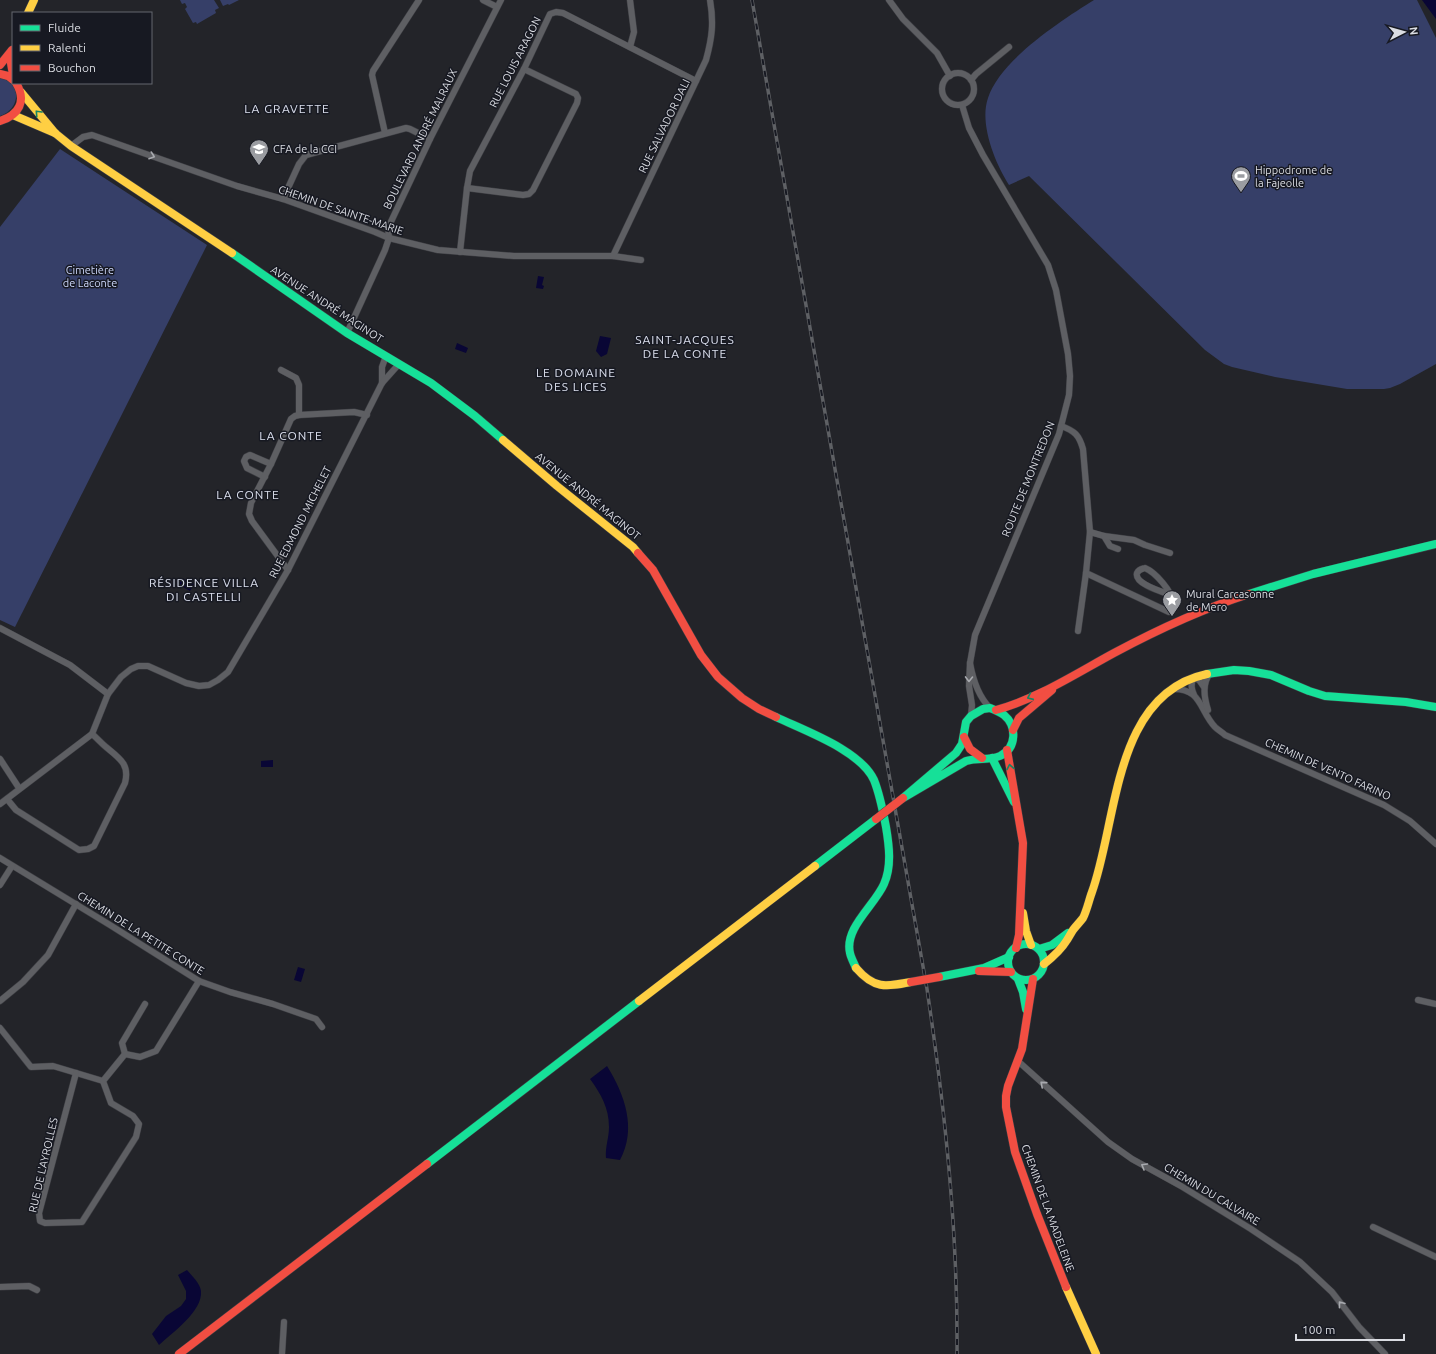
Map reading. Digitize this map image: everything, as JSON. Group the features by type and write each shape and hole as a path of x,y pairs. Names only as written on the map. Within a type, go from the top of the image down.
{"street":[{"path":"28,12 34,0"},
{"path":"386,133 372,75 373,70 419,0"},
{"path":"483,0 497,7"},
{"name":"BOULEVARD ANDRÉ MALRAUX","path":"347,333 385,250 389,238 388,228 430,139 501,0"},
{"path":"630,0 634,32 630,47"},
{"name":"RUE SALVADOR DALI","path":"613,256 706,60 711,45 713,28 710,0"},
{"path":"889,0 903,19 937,53 950,76"},
{"name":"RUE LOUIS ARAGON","path":"460,252 470,171 524,69 550,14 556,12 563,13 696,81"},
{"path":"971,80 976,74 1009,47"},
{"path":"0,65 12,49"},
{"path":"12,49 12,68"},
{"path":"467,188 523,195 529,194 533,190 577,103 578,98 576,94 524,69"},
{"path":"0,74 8,76 12,79"},
{"path":"953,74 962,74 971,80 974,87 973,94 971,99 962,105 956,105 944,98 942,92 943,84 948,77 953,74"},
{"name":"AVENUE ANDRÉ MAGINOT","path":"17,84 21,92 55,133 71,146 203,233 347,333 438,387 634,547 653,570 702,655 718,677 742,698 759,709 842,749 862,764 873,779 880,798 889,844 889,862 884,884 858,922 850,941 850,954 856,968 869,981 877,984 892,986 976,971"},
{"path":"0,121 6,120 13,116 21,101 21,92"},
{"name":"ROUTE DE MONTREDON","path":"962,105 969,128 983,155 1048,265 1056,290 1068,354 1070,376 1069,395 1061,426 975,635 970,663 969,686 972,706 971,716"},
{"name":"AVENUE ANDRÉ MAGINOT","path":"13,116 55,133"},
{"path":"283,199 299,164 306,155 406,128 430,139"},
{"name":"CHEMIN DE SAINTE-MARIE","path":"71,146 86,136 92,135 237,186 283,199 389,238 438,250 514,256 613,256 641,260"},
{"name":"RUE EDMOND MICHELET","path":"382,382 382,370 386,356"},
{"name":"RUE EDMOND MICHELET","path":"92,734 108,694 121,677 131,669 138,666 148,666 186,683 199,686 209,685 228,672 288,570 367,415 382,382 399,364"},
{"path":"281,370 296,378 299,385 299,415"},
{"path":"382,370 391,374"},
{"path":"288,570 252,521 249,514 251,503 265,477 291,419 299,415 354,412 367,415"},
{"path":"1061,426 1076,433 1083,449 1090,532 1078,630"},
{"path":"265,477 247,468 244,461 246,457 250,455 271,464"},
{"path":"1090,532 1104,536 1134,540 1144,545 1170,553"},
{"path":"1104,536 1110,546 1118,548"},
{"path":"982,758 975,755 966,744 964,729 966,722 971,716 983,709 1007,707 1063,682 1158,630 1234,599 1313,574 1433,544"},
{"path":"1086,573 1169,612 1174,602 1165,586 1150,570 1145,568 1139,570 1137,578 1141,582 1170,595"},
{"path":"0,628 70,665 108,694"},
{"path":"970,663 974,681 984,702 993,709 1003,713 1008,718 1014,730"},
{"path":"1027,1018 1023,992 1018,979 1011,972 1008,962 1011,952 1026,944 1035,947 1050,947 1058,943 1072,931 1083,917 1097,878 1125,757 1142,722 1155,704 1172,690 1193,678 1210,672 1244,669 1264,673 1309,692 1327,696 1404,701 1436,707"},
{"path":"1204,687 1206,678 1210,672"},
{"path":"1193,678 1199,680 1204,687"},
{"path":"1193,678 1191,683 1194,695"},
{"path":"903,798 937,777 972,759 992,758 1003,754 1007,750 1013,738 1014,730 1019,718 1063,682"},
{"name":"CHEMIN DE VENTO FARINO","path":"1204,687 1205,699 1210,718"},
{"path":"1172,690 1189,692 1194,695"},
{"name":"CHEMIN DE VENTO FARINO","path":"1194,695 1215,726 1225,735 1384,805 1410,821 1436,844"},
{"path":"0,804 19,788 92,734 122,760 125,766 125,783 94,846 88,849 79,850 16,810 7,799"},
{"path":"180,1354 903,798 956,752 962,744 964,737"},
{"path":"1007,750 1023,843 1020,893 1021,908 1026,931 1035,947 1042,953 1044,964 1041,973 1033,979 1018,979"},
{"path":"992,758 1018,812"},
{"path":"0,759 19,788"},
{"name":"CHEMIN DE LA PETITE CONTE","path":"0,858 199,981 316,1019 322,1027"},
{"path":"0,885 12,866"},
{"path":"0,1001 23,982 48,955 76,904"},
{"path":"1016,948 1019,935 1019,916 1021,908"},
{"path":"1044,964 1059,951 1072,931"},
{"path":"976,971 1009,957"},
{"path":"976,971 1011,972"},
{"path":"1027,1018 1033,979"},
{"path":"125,1054 140,1057 156,1051 199,981"},
{"path":"1418,1000 1436,1004"},
{"path":"125,1054 122,1043 145,1004"},
{"name":"CHEMIN DE LA MADELEINE","path":"1027,1018 1026,1034 1006,1096 1006,1106 1015,1152 1031,1200 1057,1266 1096,1354"},
{"path":"0,1028 31,1067 48,1065 102,1081 125,1054"},
{"name":"CHEMIN DU CALVAIRE","path":"1018,1062 1114,1146 1132,1159 1181,1186 1251,1229 1300,1262 1332,1292 1359,1327 1385,1354"},
{"name":"RUE DE L'AYROLLES","path":"76,1073 39,1213 40,1221 45,1223 82,1222 136,1137 139,1124 133,1116 111,1103 102,1081"},
{"path":"1373,1227 1436,1257"},
{"path":"0,1287 29,1286 37,1290"},
{"path":"282,1354 284,1322"}],"green space":[{"path":"180,0 214,0 219,8 215,10 216,13 197,24 196,22 193,23 185,9 187,7 185,3 182,4"},
{"path":"220,0 239,0 223,6"},
{"name":"Hippodrome de la Fajeolle","path":"1094,0 1417,0 1436,38 1436,364 1390,388 1347,389 1275,377 1224,364 1205,350 1029,176 1009,185 994,155 987,131 986,108 988,98 1005,69 1018,56 1066,18"},
{"path":"0,78 7,80 12,85 16,96 12,108 7,113 0,116"},
{"name":"Cimetière de Laconte","path":"60,149 207,245 15,627 0,620 0,227"}],"shaded area":[{"path":"1422,0 1436,0 1436,19"},
{"path":"538,276 544,277 542,285 544,286 543,289 536,288"},
{"path":"600,336 611,338 607,354 601,357 596,351"},
{"path":"457,343 468,348 466,353 455,349"},
{"path":"182,578 194,584 190,591 178,584"},
{"path":"273,760 273,767 261,767 261,761"},
{"path":"298,967 305,969 301,982 294,980"},
{"path":"607,1066 624,1100 627,1112 628,1136 620,1160 606,1158 609,1127 608,1114 598,1090 590,1079"},
{"path":"187,1270 199,1285 201,1291 200,1299 192,1314 186,1321 159,1345 152,1334 166,1316 181,1306 186,1299 186,1291 178,1275"}],"railway":[{"path":"752,0 927,989 945,1125 953,1216 957,1308 957,1354"}],"traffic: fast":[{"path":"232,253 347,333 431,383 475,416 503,440"},
{"path":"1249,594 1313,574 1436,544"},
{"path":"1207,674 1234,670 1249,671 1271,675 1325,696 1406,702 1436,707"},
{"path":"990,708 1004,715 1011,725 1013,737 1010,748 1000,756 966,761 903,798 956,753 962,744 966,722 971,716 983,709 990,708"},
{"path":"776,717 831,742 857,759 867,769 874,780 878,791 888,841 889,863 887,877 884,884 880,892 861,917 849,944 850,953 856,968"},
{"path":"992,758 1014,802"},
{"path":"815,866 876,819"},
{"path":"1039,949 1052,945 1068,933"},
{"path":"1029,944 1039,949 1043,955 1044,962 1043,969 1039,975 1033,979 1023,980 1013,975 1009,969 1008,959 1013,949 1019,945 1029,944"},
{"path":"939,977 984,968 1009,957"},
{"path":"1018,979 1023,992 1026,1009"},
{"path":"427,1164 639,1001"}],"traffic: slow":[{"path":"28,12 34,0"},
{"path":"21,92 55,133 71,146 232,253"},
{"path":"13,115 55,133"},
{"path":"503,440 633,547 638,553"},
{"path":"1044,964 1062,947 1083,918 1101,863 1115,797 1124,764 1136,733 1153,706 1176,686 1207,674"},
{"path":"639,1001 815,866"},
{"path":"1023,913 1026,931 1031,945"},
{"path":"856,968 869,980 880,985 894,985 911,982"},
{"path":"1066,1287 1096,1354"}],"traffic: jam":[{"path":"0,65 12,50"},
{"path":"12,51 12,69"},
{"path":"0,74 8,76 12,79"},
{"path":"0,121 12,115 19,106 21,96 16,84"},
{"path":"638,553 653,570 701,655 718,677 742,698 759,709 776,717"},
{"path":"996,710 1042,692 1163,628 1214,606 1249,594"},
{"path":"1013,730 1019,718 1052,690"},
{"path":"964,737 970,749 982,758"},
{"path":"1007,750 1023,843 1019,935 1016,948"},
{"path":"876,819 903,798"},
{"path":"979,971 1011,972"},
{"path":"911,982 939,977"},
{"path":"1033,979 1022,1049 1008,1086 1006,1107 1015,1152 1037,1214 1066,1287"},
{"path":"179,1354 427,1164"}],"place":[{"name":"CFA de la CCI","path":"259,166"},
{"name":"Hippodrome de la Fajeolle","path":"1241,193"},
{"name":"Mural Carcasonne de Mero","path":"1172,617"}],"district":[{"name":"LA GRAVETTE","path":"287,109"},
{"name":"SAINT-JACQUES DE LA CONTE","path":"685,347"},
{"name":"LE DOMAINE DES LICES","path":"576,380"},
{"name":"LA CONTE","path":"291,436"},
{"name":"LA CONTE","path":"248,495"},
{"name":"RÉSIDENCE VILLA DI CASTELLI","path":"204,590"}]}
